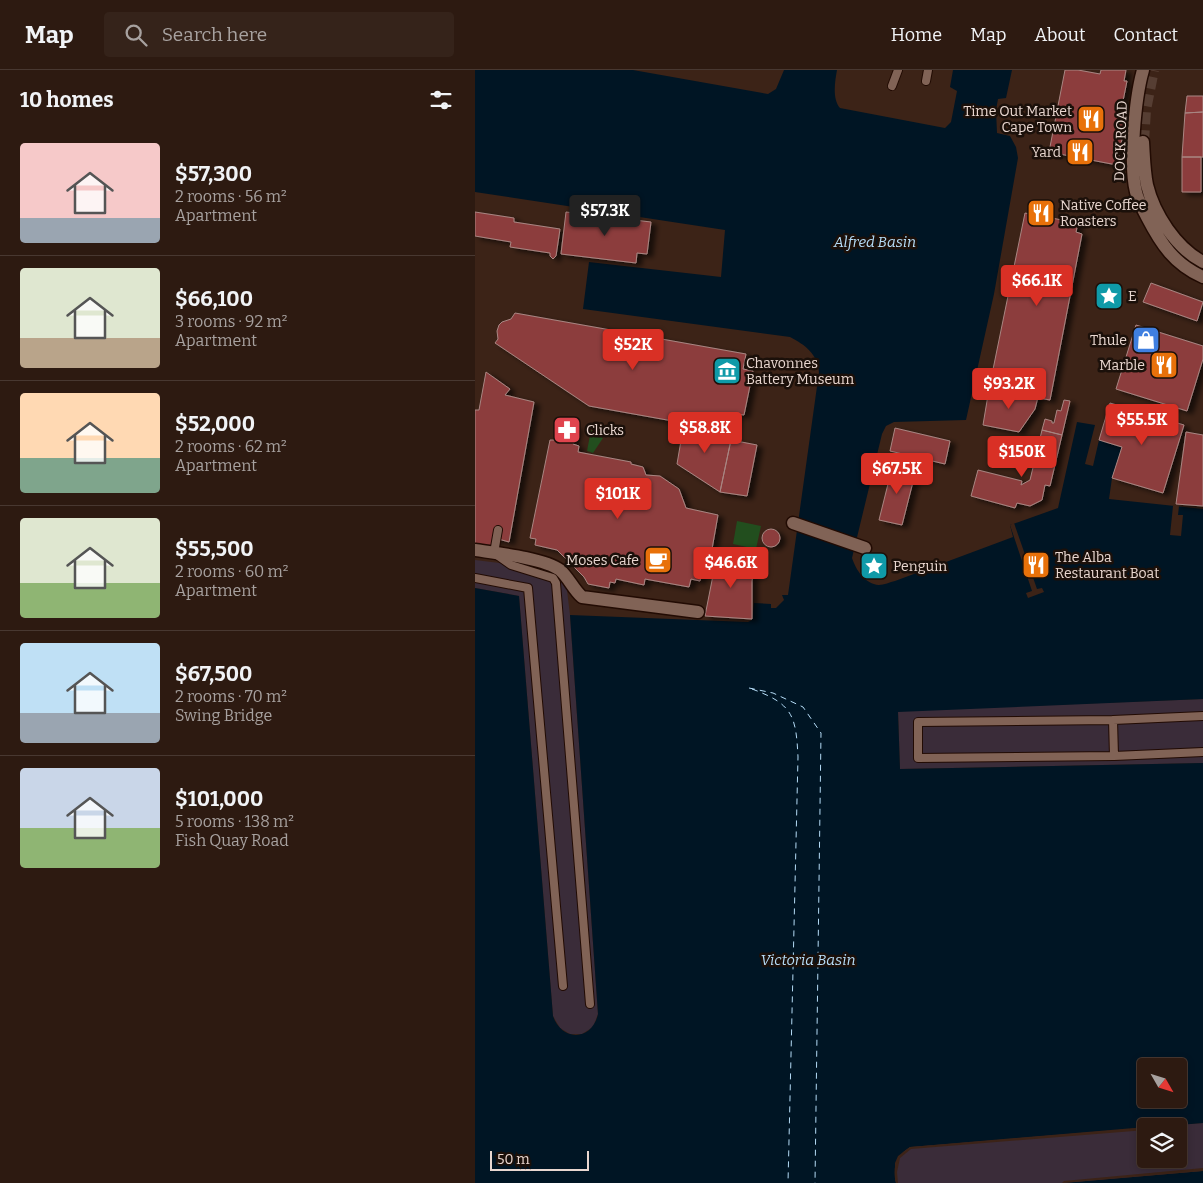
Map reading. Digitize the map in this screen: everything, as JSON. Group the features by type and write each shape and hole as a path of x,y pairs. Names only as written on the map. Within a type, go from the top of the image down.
{"street":[{"name":"DOCK ROAD","path":"1143,70 1136,110 1134,142 1133,173 1136,195 1155,234 1171,256 1189,271 1203,277"},
{"name":"DOCK ROAD","path":"1143,142 1144,167 1152,200 1181,246 1203,262"},
{"path":"793,523 865,548"},
{"path":"475,550 543,563 558,569 569,579 575,591 582,597 697,612"}],"lane":[{"path":"892,86 898,70"},
{"path":"926,81 928,70"},
{"path":"498,530 494,553 511,565 553,578 557,584 590,1004"},
{"path":"475,578 528,588 563,986"},
{"path":"1203,716 1113,720 917,722 918,758 1114,756 1203,752"},
{"path":"1113,720 1114,756"}],"shaded area":[{"path":"475,560 542,568 556,573 566,582 570,615 598,1014 593,1027 582,1034 570,1034 560,1028 553,1016 519,596 475,588"},
{"path":"1203,699 1203,763 900,769 898,711"},
{"path":"1203,1123 1203,1171 1064,1183 896,1183 895,1180 898,1156 910,1147 1137,1128 1137,1168 1187,1168 1187,1124"}],"green space":[{"path":"591,430 603,438 593,453 587,451"},
{"path":"737,521 761,526 756,549 733,544"}],"water":[{"name":"Victoria Basin","path":"475,70 633,70 768,94 776,89 784,70 837,70 835,95 840,108 945,128 951,122 957,91 950,87 953,70 1012,70 1006,98 998,99 996,110 997,133 1010,136 1016,147 1018,158 994,294 966,420 894,422 886,426 882,434 852,558 865,579 874,584 881,585 1013,537 1010,525 1058,508 1077,422 1095,425 1085,464 1093,466 1099,440 1122,447 1112,478 1109,499 1203,509 1203,699 898,712 900,769 1203,763 1203,1123 1187,1124 1187,1118 1137,1118 1137,1128 910,1147 901,1154 896,1162 896,1183 475,1183 475,588 519,596 553,1016 563,1030 577,1035 590,1029 595,1023 598,1014 570,615 748,622 752,620 754,603 771,604 771,608 776,608 784,600 782,595 788,595 819,372 813,355 801,343 790,337 583,309 589,262 721,277 725,230 475,192"},
{"path":"1203,1171 1203,1183 1064,1183"}],"pier":[{"path":"1173,506 1179,506 1178,515 1183,515 1181,536 1170,535"},
{"path":"1014,523 1037,589 1042,588 1044,592 1028,598 1026,593 1032,591 1010,525"},
{"path":"1137,1128 1137,1131 911,1149 900,1158 897,1172 898,1183 896,1183 895,1163 898,1156 910,1147"},
{"path":"1203,1168 1203,1171 1062,1183 1064,1181"}],"building":[{"name":"Time Out Market Cape Town","path":"1065,70 1100,74 1101,70 1126,70 1124,81 1127,81 1121,111 1127,113 1117,165 1049,152"},
{"path":"1187,96 1203,96 1203,112 1185,113"},
{"path":"1203,112 1203,157 1182,157 1185,113"},
{"path":"1182,157 1201,157 1201,192 1182,192"},
{"path":"475,212 514,218 514,222 560,229 556,256 553,259 550,253 510,247 511,242 475,236"},
{"path":"566,212 651,222 647,254 637,253 636,263 561,254"},
{"path":"1025,213 1078,223 1076,232 1082,234 1050,400 989,389"},
{"path":"1151,283 1203,302 1197,321 1143,302"},
{"path":"515,313 746,354 743,369 753,371 744,415 736,414 732,435 684,423 589,406 495,343 498,339 497,331 499,325 511,319"},
{"path":"1136,325 1203,346 1203,359 1187,411 1116,389"},
{"path":"486,372 510,389 505,395 534,402 509,542 495,538 492,551 475,548 475,410 479,410"},
{"path":"989,389 1038,397 1035,409 1019,432 983,425"},
{"path":"1064,400 1070,401 1062,435 1042,430 1045,419 1054,423 1057,410 1061,411"},
{"path":"1110,403 1184,425 1163,493 1112,478 1122,447 1099,440"},
{"path":"559,423 577,427 573,444 579,446 578,452 631,462 631,464 643,467 646,475 660,476 679,489 686,508 718,515 709,566 703,565 700,581 691,579 689,587 645,579 644,585 616,579 615,583 610,582 609,588 588,584 584,577 557,550 535,545 536,539 530,538 550,440 556,440"},
{"path":"684,423 732,435 720,492 677,464"},
{"path":"895,428 950,441 945,464 890,451"},
{"path":"1042,430 1062,435 1050,486 1045,485 1042,500 1030,506 1017,503 1015,508 971,496 978,470 1022,481 1021,485 1030,480"},
{"path":"1186,432 1203,435 1203,506 1176,504"},
{"path":"731,440 757,445 747,496 720,492"},
{"path":"893,464 916,470 902,525 879,520"},
{"path":"771,529 777,532 780,538 777,544 771,547 765,544 762,538 765,532"},
{"path":"717,555 755,562 752,581 752,619 705,616"}],"ferry route":[{"path":"749,688 773,693 803,707 821,733 815,1183"},
{"path":"752,689 776,700 790,713 796,731 797,743 788,1183"}],"tunnel":[{"path":"1143,142 1145,110 1153,70"}],"place":[{"name":"Time Out Market Cape Town","path":"1091,119"},
{"name":"Yard","path":"1080,152"},
{"name":"Native Coffee Roasters","path":"1041,213"},
{"name":"E","path":"1109,296"},
{"name":"Thule","path":"1146,340"},
{"name":"Marble","path":"1164,365"},
{"name":"Chavonnes Battery Museum","path":"727,371"},
{"name":"Clicks","path":"567,430"},
{"name":"Moses Cafe","path":"658,560"},
{"name":"The Alba Restaurant Boat","path":"1036,565"},
{"name":"Penguin","path":"874,566"}],"water label":[{"name":"Alfred Basin","path":"875,242"}]}
